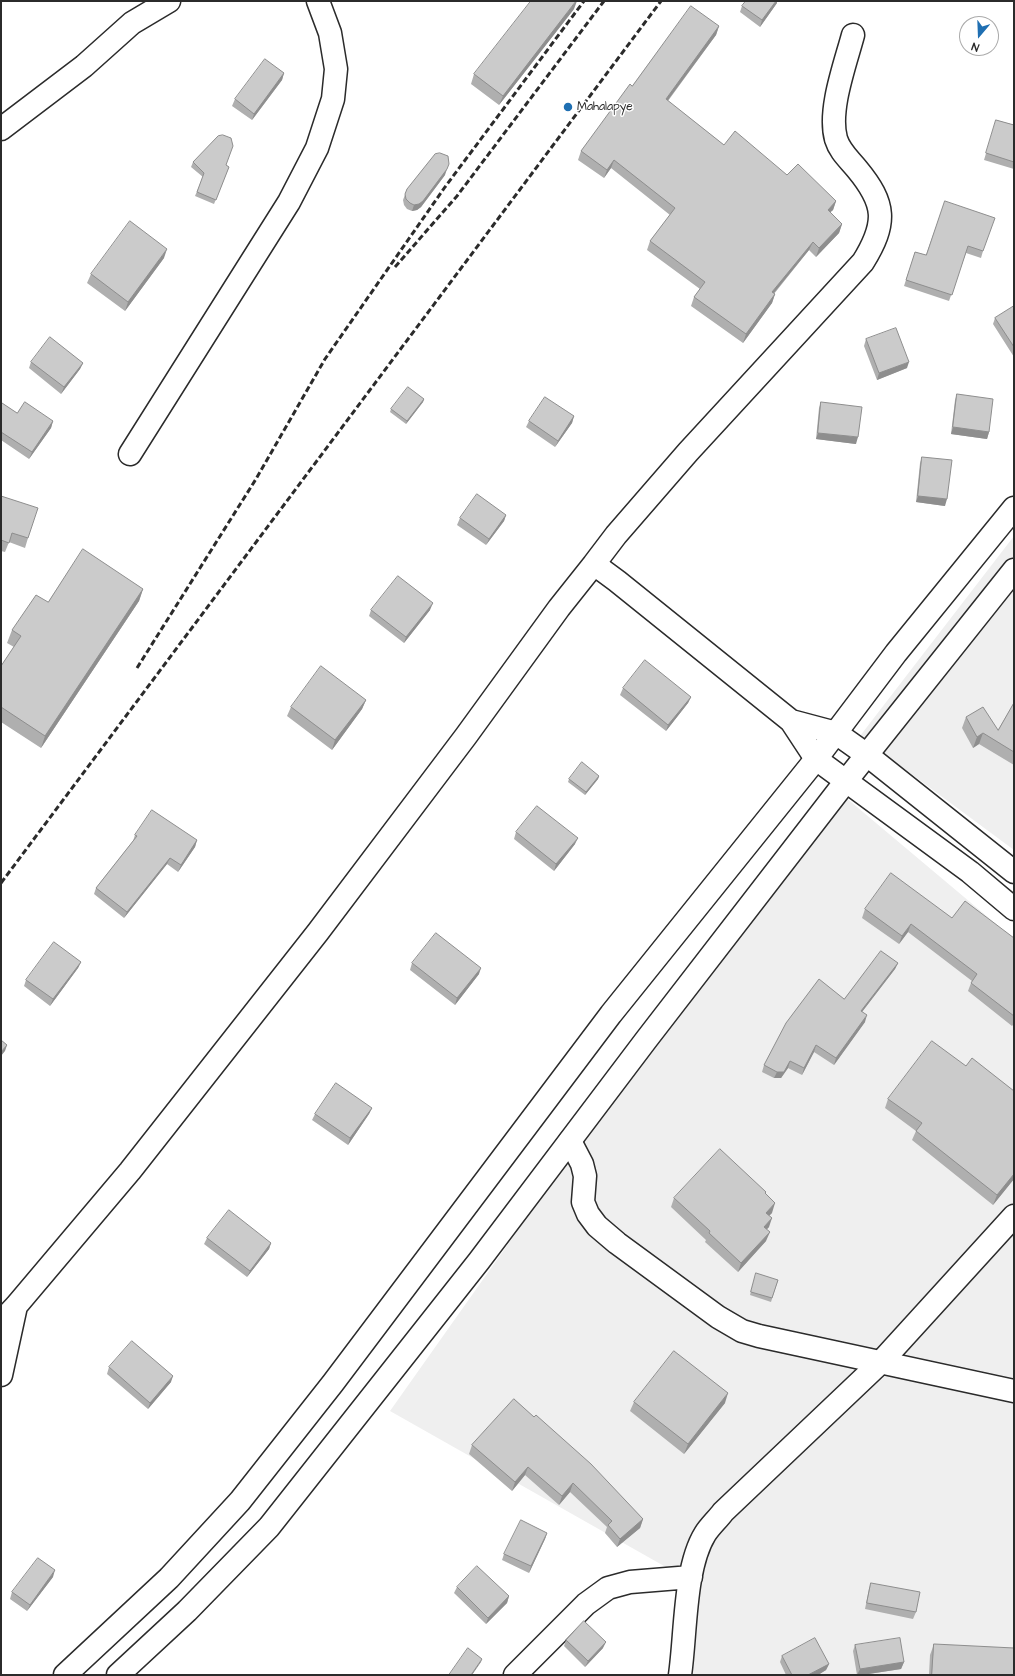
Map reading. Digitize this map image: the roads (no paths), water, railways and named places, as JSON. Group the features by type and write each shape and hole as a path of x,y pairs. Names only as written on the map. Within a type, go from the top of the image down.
{"main road":[{"path":"1,129 84,66 132,23 170,1"},
{"path":"130,454 289,202 317,148 333,99 336,69 330,33 318,1"},
{"path":"1,1322 130,1171 313,938 461,743 559,608 616,535 688,452 863,262 872,248 880,224 880,210 877,197 857,168 842,153 836,139 834,122 835,105 853,35"},
{"path":"65,1675 169,1578 240,1501 333,1383 611,1014 816,759 896,653 1014,508"},
{"path":"594,564 617,580 791,721 816,759 970,872 1014,909"},
{"path":"118,1675 187,1611 269,1527 479,1261 846,781 1014,570"},
{"path":"791,721 836,733 867,755 1014,872"},
{"path":"570,1141 582,1164 585,1176 583,1202 588,1214 597,1226 617,1243 718,1317 742,1330 759,1336 1014,1391"},
{"path":"680,1675 691,1577 695,1558 706,1533 723,1512 881,1362 1014,1216"},
{"path":"1,1375 16,1306"},
{"path":"515,1675 586,1604 608,1588 630,1582 691,1577"}],"railway":[{"path":"137,668 256,479 325,359 445,187 584,1"},
{"path":"395,267 457,196 604,1"},
{"path":"1,883 661,1"}],"place":[{"name":"Mahalapye","path":"568,107"}]}
